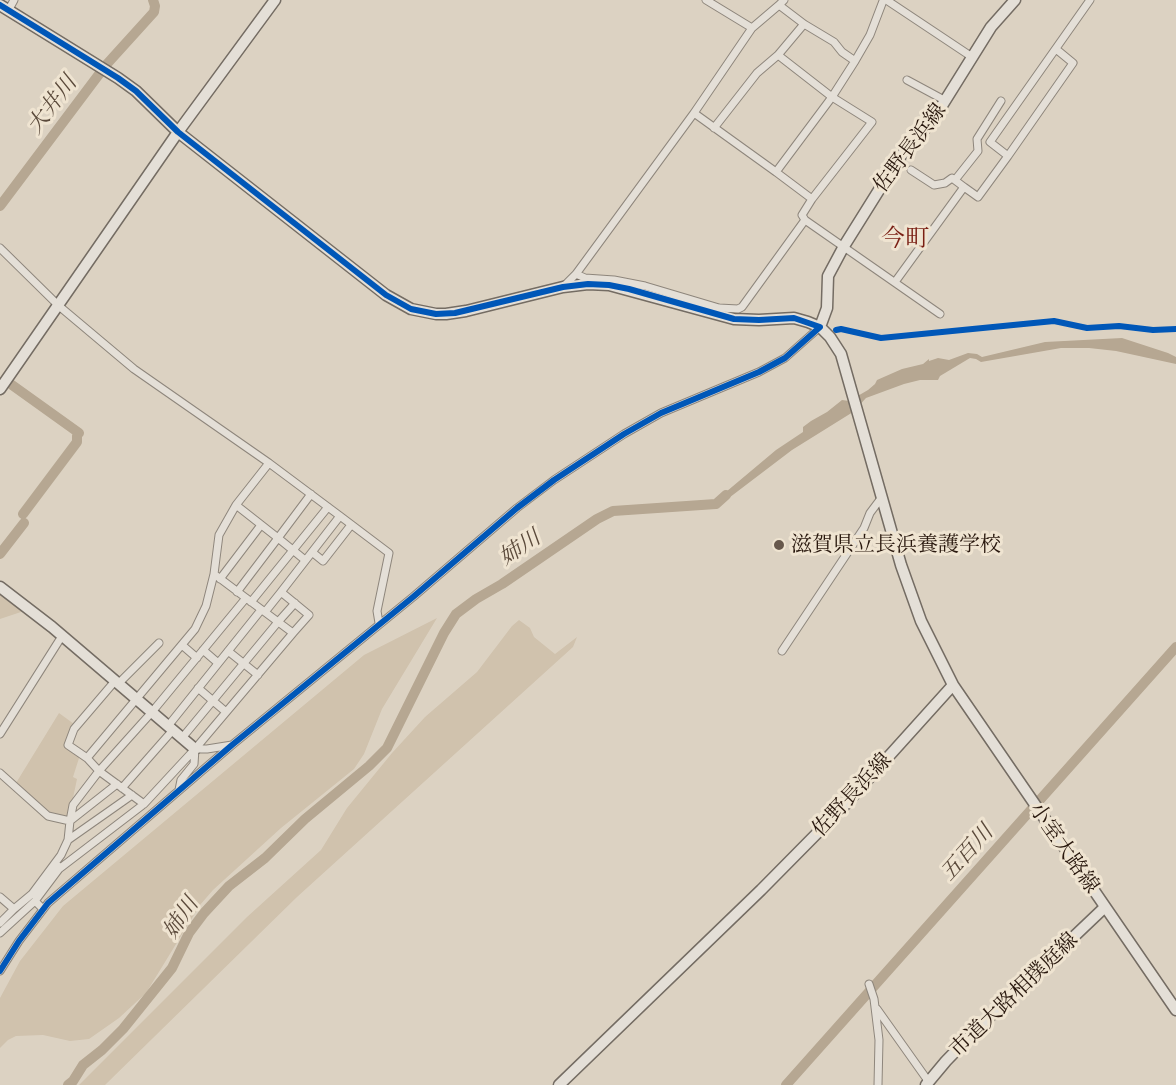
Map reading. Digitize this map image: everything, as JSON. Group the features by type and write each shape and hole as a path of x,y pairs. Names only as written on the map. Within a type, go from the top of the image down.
{"street":[{"path":"14,0 4,8 104,68 136,91 178,132 386,295 411,309 436,314 455,313 562,287 588,284 609,285 726,317 745,320 794,318 820,327 841,354 902,565 921,621 953,685"},
{"path":"1,384 59,306 178,132 275,0"},
{"path":"706,0 752,28"},
{"path":"776,172 832,97 855,61 870,35 885,0 972,57"},
{"name":"佐野長浜線","path":"820,327 827,308 828,276 844,246 899,158 930,125 992,27 1015,0"},
{"path":"1008,156 990,142 1090,0"},
{"path":"562,287 576,274 694,113 752,28 781,2 804,24 834,42 842,52 855,61"},
{"path":"714,128 757,73 778,55 804,24"},
{"path":"911,170 934,185 945,183 952,178 978,197 1073,63 1056,49"},
{"path":"778,55 832,97 872,122 812,200 802,215 805,220 940,314"},
{"path":"907,80 946,101"},
{"path":"955,180 978,151 977,139 1001,101"},
{"path":"694,113 812,200"},
{"path":"895,282 964,187"},
{"path":"576,274 585,278 614,280 645,286 719,308 738,309 742,307 805,220"},
{"path":"0,248 59,306 134,369 269,463 389,553 377,611 379,623"},
{"path":"0,972 19,941 48,903 178,790 517,508 587,458 662,413 759,372 785,358 820,327"},
{"path":"87,758 195,629 217,577 219,535 236,505 269,463"},
{"path":"237,592 310,495"},
{"path":"782,651 882,497"},
{"path":"236,505 305,560"},
{"path":"0,933 35,901 58,865 68,840 73,805 99,771 203,650 293,551 328,507"},
{"path":"0,773 48,816 70,821 120,786 170,728 218,663 281,592 339,516"},
{"path":"217,577 261,525"},
{"path":"312,552 323,561 351,525"},
{"path":"217,577 293,633"},
{"path":"0,587 62,636 195,749 232,745"},
{"path":"0,923 32,894 58,865 144,804 195,749 309,615 281,592"},
{"path":"182,738 295,603"},
{"path":"0,735 62,636"},
{"path":"144,804 68,745 74,729 117,682 159,643"},
{"path":"182,645 197,658"},
{"path":"203,650 218,663"},
{"path":"228,651 258,675"},
{"name":"佐野長浜線","path":"559,1085 837,813 953,685"},
{"name":"小室大路線","path":"953,685 1176,1010"},
{"path":"198,688 226,712"},
{"path":"178,790 181,780 194,764 195,749"},
{"path":"68,840 132,795"},
{"path":"0,897 14,909"},
{"path":"35,901 43,909"},
{"name":"市道大路相撲庭線","path":"927,1084 983,1023 1105,907"},
{"path":"869,984 875,1007 879,1040 878,1085"},
{"path":"875,1007 926,1078 927,1084"}],"shaded area":[{"path":"1122,338 1168,353 1176,357 1176,364 1116,351 1089,348 1061,348 981,362 970,358 940,376 938,380 920,380 904,384 866,398 853,412 792,450 717,507 714,502 776,450 803,432 803,427 811,421 842,400 849,401 868,390 877,380 902,369 923,364 929,359 929,361 938,358 949,360 968,353 982,357 1045,342"},
{"path":"0,592 24,611 0,619"},
{"path":"437,618 382,709 364,754 354,769 281,828 213,890 200,905 146,993 119,1018 89,1039 70,1041 43,1035 16,1036 0,1048 0,998 20,961 63,906 364,655"},
{"path":"519,620 530,628 534,637 555,654 577,637 573,647 297,897 105,1085 79,1085 247,917 321,850 347,808 392,753 425,717 477,672"},
{"path":"59,713 74,724 66,747 80,755 73,777 77,779 69,817 58,817 51,813 16,783"}],"waterway":[{"name":"大井川","path":"0,206 106,65 154,12 153,0"},
{"name":"大井川","path":"12,385 79,433"},
{"name":"大井川","path":"23,514 77,442 77,436"},
{"name":"姉川","path":"68,1085 83,1065 123,1029 172,968 189,933 229,886 265,858 305,819 369,766 387,748 444,633 456,614 597,519 613,511 716,504 726,495"},
{"name":"大井川","path":"0,554 24,523"},
{"name":"五百川","path":"786,1085 1176,647"}],"cycle path":[{"path":"0,5 136,91 178,132 386,295 411,309 436,314 455,313 563,287 588,284 629,289 734,319 794,318 820,327 785,358 759,372 661,413 624,434 554,480 517,508 413,597 232,745 48,903 0,971"},
{"path":"836,330 841,329 881,338 1054,321 1087,328 1119,326 1153,330 1176,329"}],"place":[{"name":"滋賀県立長浜養護学校","path":"779,545"}],"district":[{"name":"今町","path":"905,239"}]}
